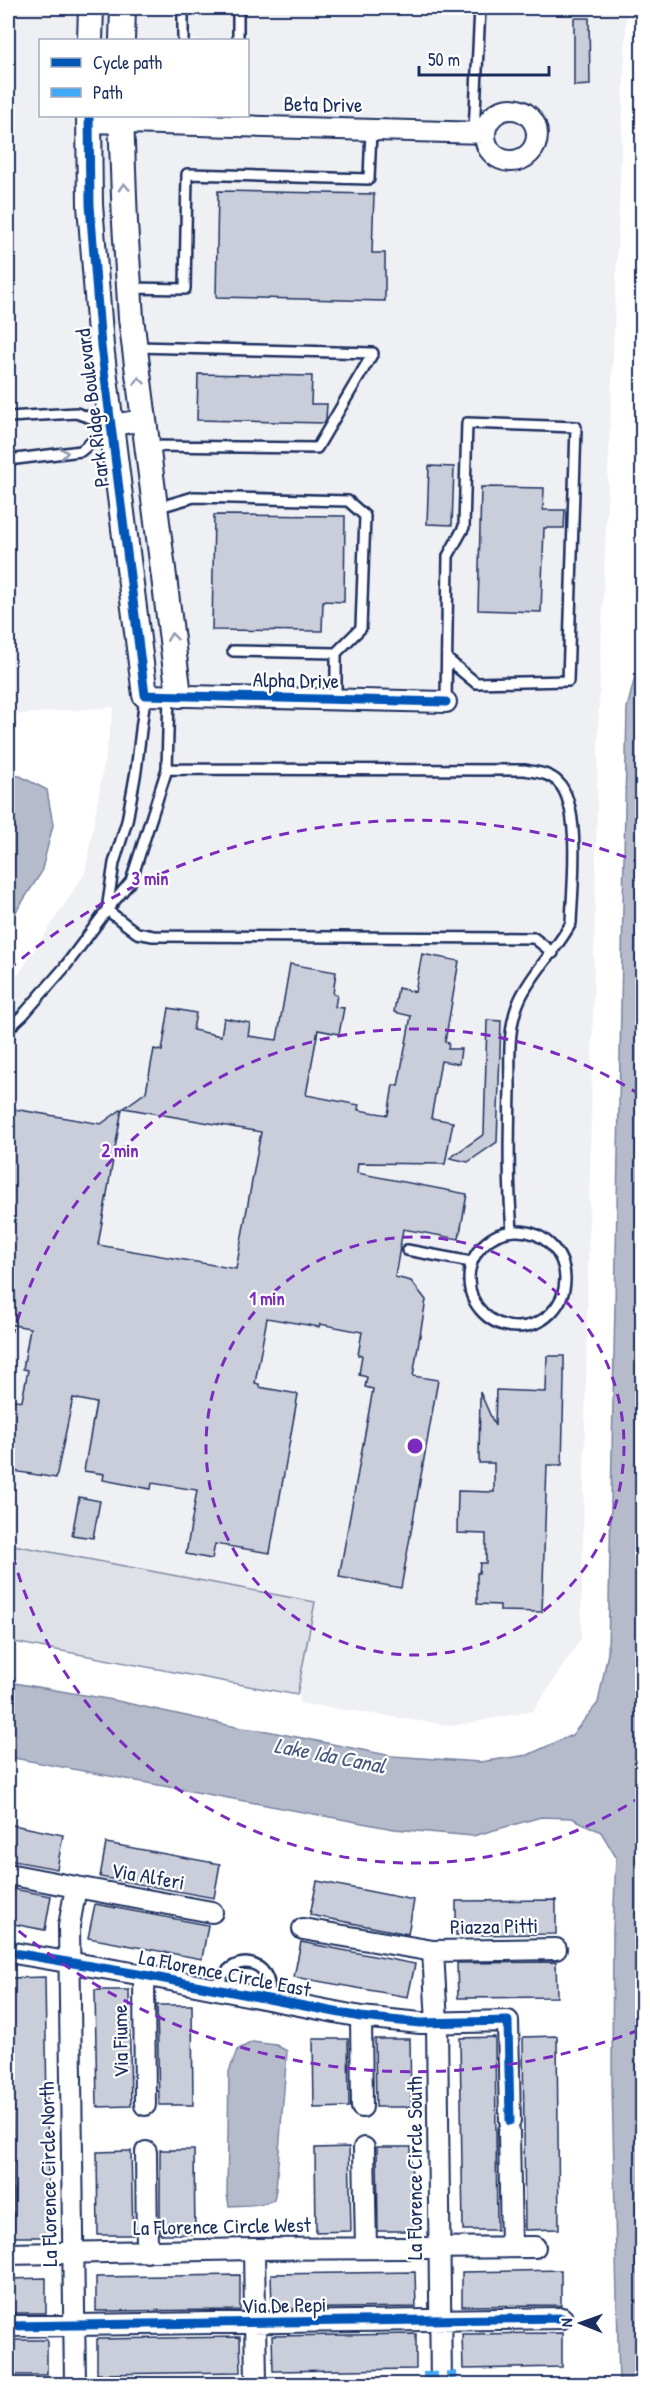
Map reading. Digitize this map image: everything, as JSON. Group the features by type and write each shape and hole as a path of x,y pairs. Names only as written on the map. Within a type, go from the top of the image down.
{"street":[{"path":"90,39 91,8"},
{"path":"122,39 123,8"},
{"name":"Beta Drive","path":"88,119 238,121 371,130 479,133"},
{"name":"Park Ridge Boulevard","path":"88,119 101,346 112,425 164,695"},
{"path":"122,119 129,288 156,508 164,695"},
{"path":"112,425 144,420"},
{"name":"Alpha Drive","path":"164,695 446,702"},
{"name":"Via Alferi","path":"8,1874 212,1912"},
{"path":"69,1962 69,1926 76,1887"},
{"path":"303,1929 433,1951"},
{"name":"Piazza Pitti","path":"433,1951 556,1949"},
{"name":"La Florence Circle South","path":"433,1951 437,2023 441,2385"},
{"name":"La Florence Circle East","path":"8,1952 144,1975 361,2017 437,2023 508,2021 511,2247"},
{"name":"La Florence Circle North","path":"69,1962 75,2385"},
{"name":"Via Fiume","path":"144,1975 145,2105"},
{"path":"361,2017 362,2107"},
{"path":"364,2148 366,2248"},
{"path":"146,2152 147,2252"},
{"name":"La Florence Circle West","path":"8,2254 535,2247"},
{"path":"254,2249 256,2383"},
{"name":"Via De Pepi","path":"8,2326 562,2318"}],"lane":[{"path":"183,8 183,39"},
{"path":"238,8 238,39"},
{"path":"479,133 480,8"},
{"path":"129,288 185,289 187,174 369,179 371,130"},
{"path":"135,347 373,353 317,448 147,446"},
{"path":"8,417 76,413 112,425"},
{"path":"446,702 448,556 464,527 467,423 576,427 568,681 476,683 447,659"},
{"path":"8,460 81,451 112,425"},
{"path":"156,508 194,497 348,501 365,516 361,628 336,653 336,699"},
{"path":"233,651 336,653"},
{"path":"8,1029 63,968 132,881 167,769 164,695"},
{"path":"107,910 114,863 127,821 136,771 164,695"},
{"path":"167,769 524,770 547,775 558,782 566,793 571,807 573,828 571,923 521,998 511,1029 508,1162 512,1231"},
{"path":"107,910 137,933 153,936 534,938 553,953"},
{"path":"512,1231 533,1233 551,1245 562,1264 564,1285 562,1296 550,1314 532,1325 510,1327 490,1319 482,1312 471,1294 469,1273 471,1262 483,1244 501,1233 512,1231"},
{"path":"407,1250 471,1262"},
{"path":"216,1990 220,1978 231,1966 249,1963 262,1968 267,1976 270,1990 269,2000"}],"shaded area":[{"path":"8,8 627,8 599,702 581,1639 533,1711 453,1726 299,1703 300,1695 8,1641 8,990 85,873 114,707 8,715"},
{"path":"8,1544 315,1602 297,1695 8,1641"}],"water":[{"name":"Lake Ida Canal","path":"642,445 642,2384 619,2384 612,2084 616,1857 601,1832 572,1818 541,1817 473,1836 394,1829 8,1757 8,1682 113,1700 241,1728 392,1756 480,1762 528,1755 572,1735 598,1703 608,1653 627,708 639,661"},
{"path":"8,775 20,776 47,790 53,825 41,873 8,924"},
{"path":"252,2042 276,2045 287,2051 276,2189 274,2200 229,2206 227,2194 229,2072 237,2050"}],"building":[{"path":"574,18 589,18 590,85 574,86"},
{"path":"218,191 374,194 372,253 385,253 385,301 216,297"},
{"path":"198,374 312,376 311,404 327,404 326,419 324,423 197,420"},
{"path":"429,466 454,467 452,525 427,524"},
{"path":"481,487 544,488 543,510 565,510 564,528 544,528 541,612 478,610"},
{"path":"214,515 345,516 344,602 323,601 322,631 212,630"},
{"path":"422,954 459,961 445,1042 449,1043 448,1049 461,1049 459,1064 441,1061 431,1118 453,1122 445,1164 358,1163 357,1173 467,1194 459,1239 403,1229 395,1277 411,1281 426,1300 413,1376 438,1380 401,1588 339,1577 373,1389 365,1387 367,1377 359,1375 362,1355 358,1355 362,1332 267,1318 255,1383 259,1384 259,1387 298,1394 270,1553 215,1544 212,1559 186,1554 197,1490 152,1483 151,1489 103,1480 104,1474 84,1471 96,1403 73,1398 56,1478 13,1471 16,1461 8,1459 9,1399 22,1401 28,1370 23,1369 30,1328 8,1324 8,1108 101,1124 122,1109 98,1245 236,1269 261,1132 124,1108 146,1092 154,1049 162,1051 169,1008 196,1013 193,1030 221,1036 224,1018 250,1023 248,1036 277,1040 290,964 336,972 333,994 337,995 335,1007 344,1008 339,1034 318,1030 306,1095 359,1105 358,1110 388,1115 393,1085 398,1086 411,1016 394,1012 398,988 415,992"},
{"path":"487,1020 501,1021 497,1142 468,1162 450,1158 484,1134"},
{"path":"547,1356 564,1356 564,1379 562,1465 547,1465 542,1612 500,1611 500,1605 477,1604 477,1573 479,1573 480,1563 486,1563 486,1534 457,1533 458,1491 494,1492 494,1463 479,1463 480,1392 495,1426 496,1390 546,1392"},
{"path":"79,1497 100,1501 93,1538 72,1535"},
{"path":"8,1824 63,1835 57,1869 8,1860"},
{"path":"106,1843 220,1864 214,1898 100,1877"},
{"path":"317,1881 414,1900 408,1934 310,1915"},
{"path":"8,1888 51,1896 45,1930 8,1923"},
{"path":"556,1900 556,1934 456,1935 456,1901"},
{"path":"95,1904 208,1925 202,1959 88,1938"},
{"path":"301,1942 415,1964 408,1997 294,1977"},
{"path":"556,1962 557,1997 458,1998 457,1963"},
{"path":"45,1977 49,2237 14,2237 10,1978"},
{"path":"95,1990 129,1990 131,2106 97,2107"},
{"path":"157,2005 192,2005 193,2105 159,2105"},
{"path":"557,2036 559,2229 525,2230 523,2037"},
{"path":"495,2037 497,2230 463,2230 460,2038"},
{"path":"313,2039 348,2039 349,2107 314,2108"},
{"path":"375,2039 410,2039 411,2107 376,2107"},
{"path":"349,2147 351,2231 316,2232 315,2148"},
{"path":"377,2147 411,2147 413,2231 378,2231"},
{"path":"160,2150 194,2150 195,2234 160,2234"},
{"path":"131,2151 133,2235 98,2235 97,2152"},
{"path":"561,2270 561,2305 462,2306 462,2272"},
{"path":"415,2272 416,2307 272,2309 271,2274"},
{"path":"240,2275 240,2310 96,2311 96,2277"},
{"path":"46,2278 46,2313 8,2313 8,2279"},
{"path":"562,2333 562,2367 463,2369 462,2334"},
{"path":"416,2334 416,2369 273,2371 272,2336"},
{"path":"240,2337 241,2372 97,2374 97,2339"},
{"path":"8,2340 47,2340 47,2375 8,2375"}],"marked path":[{"path":"423,2376 457,2375"}],"cycle path":[{"path":"89,117 90,205 101,346 145,695 446,702"},
{"path":"8,1952 144,1975 361,2017 420,2023 508,2021 510,2121"},
{"path":"8,2326 562,2318"}]}
